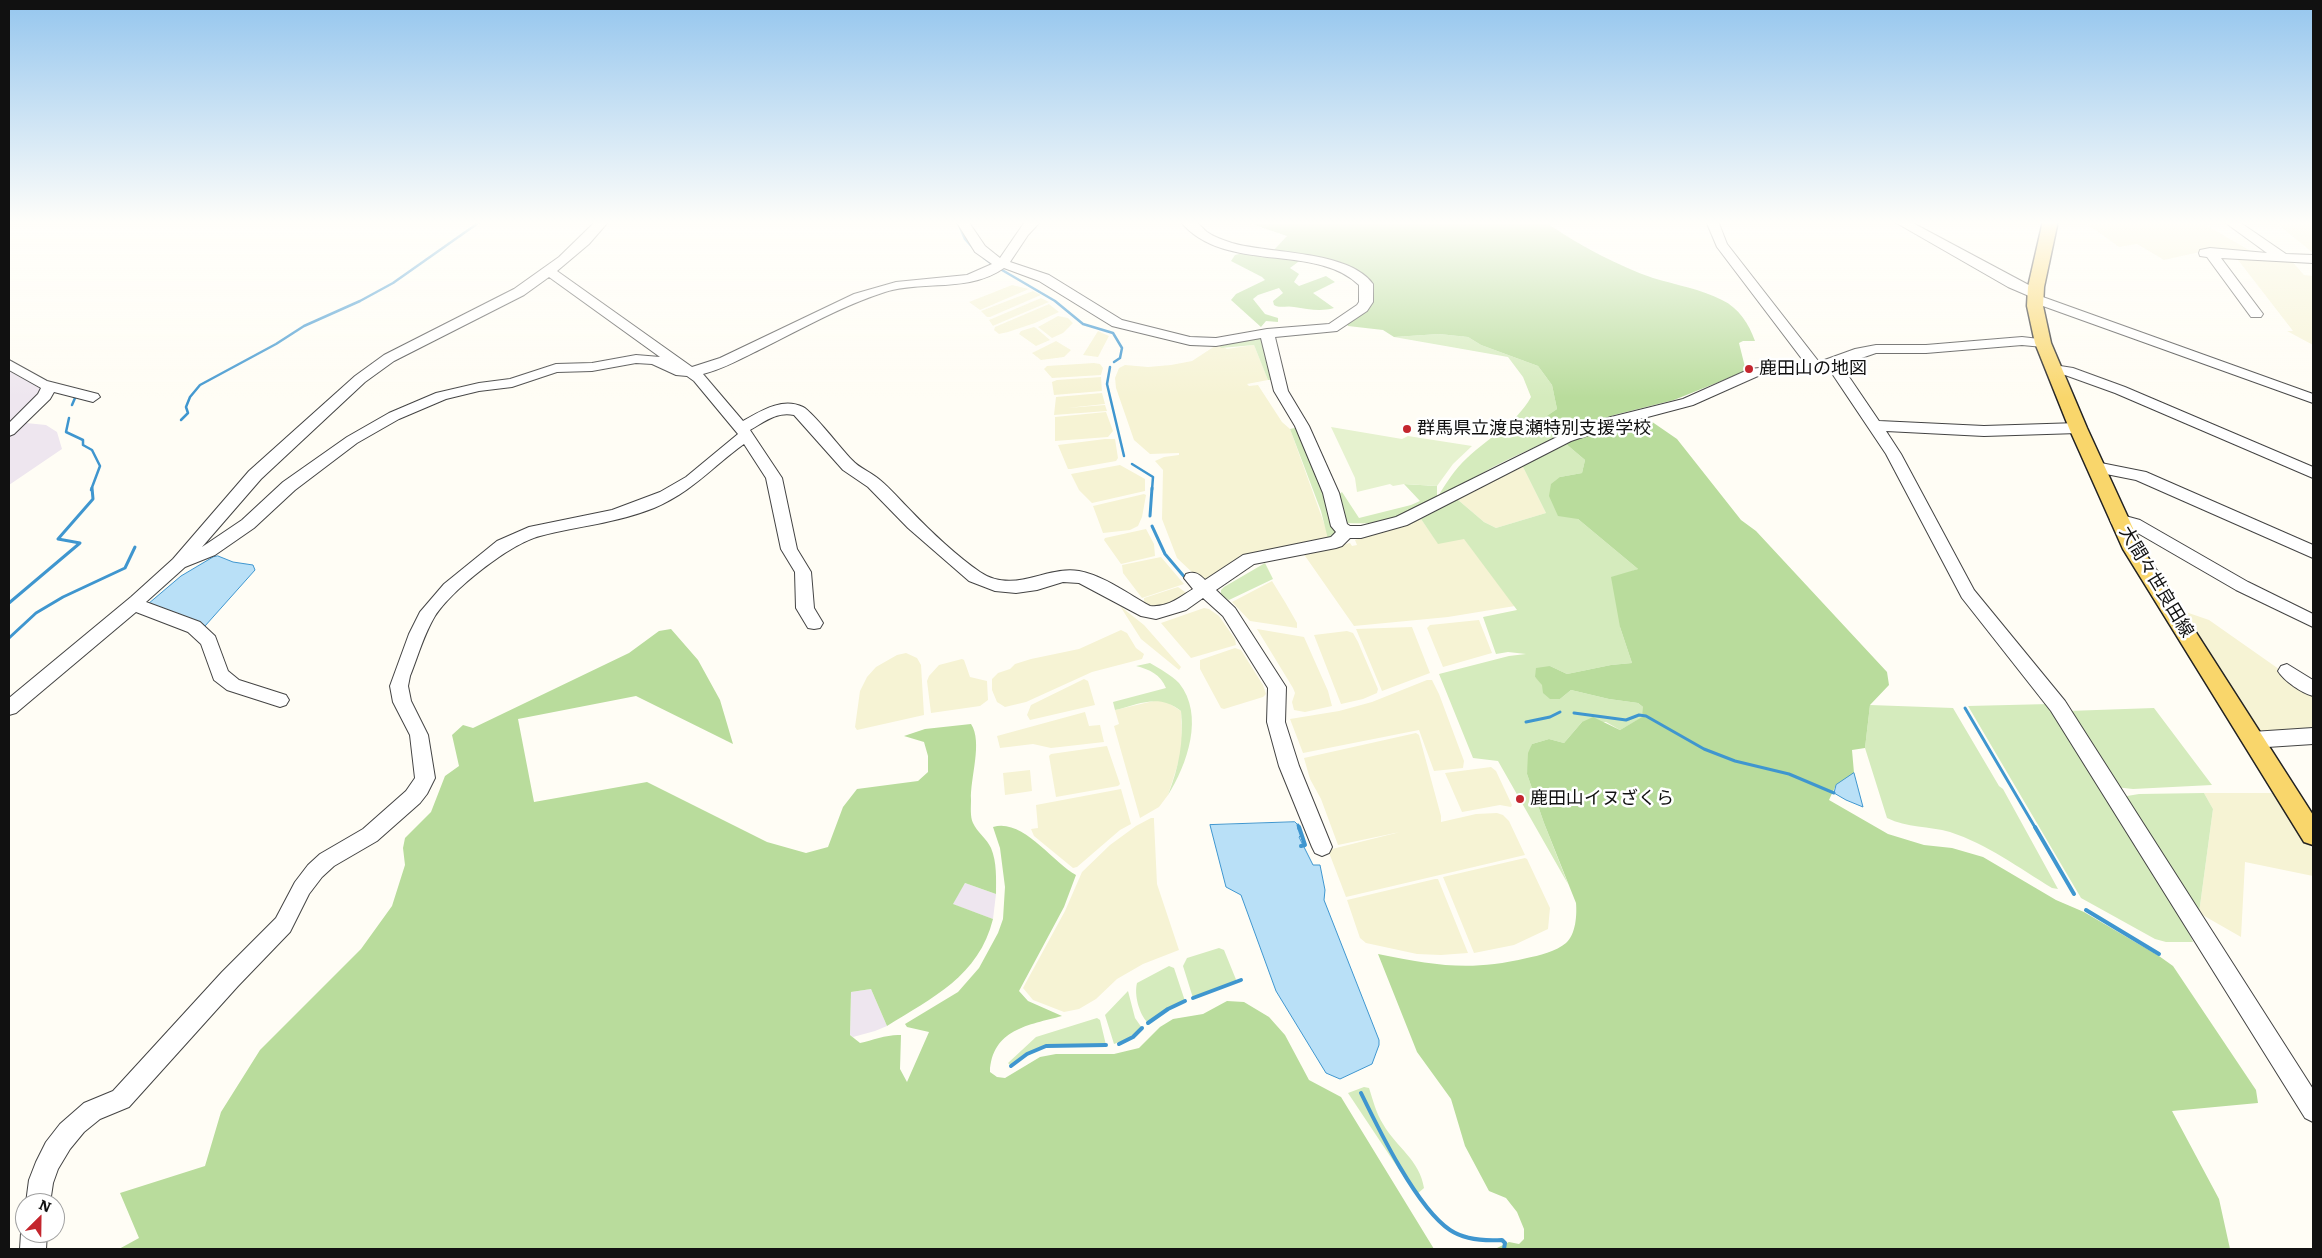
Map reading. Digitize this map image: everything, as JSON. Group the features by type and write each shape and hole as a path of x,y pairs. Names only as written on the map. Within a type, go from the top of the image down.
{"main road":[{"name":"大間々世良田線","path":"2038,280 2034,296 2043,342 2118,520 2133,549 2252,740 2306,813 2313,835"}],"street":[{"path":"9,708 179,563 255,475 360,379 389,358 519,292 536,280"},
{"path":"560,280 692,373 713,392 744,432 774,478 789,549 803,572 805,608 814,624"},
{"path":"179,563 209,551 225,541 248,524 289,486 352,440 394,416 441,396 479,387 512,383 556,368 592,366 636,359 649,359 681,372 692,373 712,366 835,307 881,289 946,280"},
{"path":"1045,280 1109,319 1144,331 1181,340 1208,342 1267,333 1338,326 1364,306 1366,284 1361,280"},
{"path":"1747,280 1823,366 1838,370 1893,454 1964,589 2058,706 2313,1110"},
{"path":"2005,280 2034,296 2313,399"},
{"path":"2229,280 2256,314"},
{"path":"1267,333 1281,391 1302,426 1332,493 1339,526 1346,532"},
{"path":"39,1193 41,1180 65,1136 79,1120 94,1110 121,1099 230,979 283,925 302,888 315,871 327,860 370,835 413,797 420,788 425,778 419,735 411,716 402,702 399,686 401,676 424,621 442,596 498,549 522,536 534,531 634,510 657,502 700,475 737,441 744,432 772,411 790,408 802,412 848,466 874,483 914,524 962,568 975,577 988,583 1016,587 1037,584 1063,576 1078,577 1092,581 1147,612 1156,613 1180,606 1198,583 1249,559 1336,542 1346,532 1370,531 1401,521 1547,447 1605,423 1688,402 1755,372 1823,366 1860,352 1876,349 1926,349 2022,341 2043,342"},
{"path":"9,364 34,380 49,386 93,397"},
{"path":"2054,369 2068,371 2120,390 2313,473"},
{"path":"9,431 46,396 49,386"},
{"path":"1875,426 1990,431 2078,428"},
{"path":"2096,467 2140,476 2313,552"},
{"path":"2118,520 2134,524 2242,586 2313,621"},
{"path":"1198,583 1229,612 1277,686 1276,722 1289,766 1322,847"},
{"path":"133,604 194,627 209,642 220,675 233,684 280,700"},
{"path":"2287,671 2312,686"},
{"path":"2252,740 2313,736"}],"shaded area":[{"path":"2253,280 2313,280 2313,345 2287,331 2293,331"},
{"path":"1012,285 1029,289 980,310 969,302"},
{"path":"1033,291 1041,295 990,317 987,317 981,311"},
{"path":"1041,298 1049,302 993,326 989,320"},
{"path":"1049,304 1059,312 1008,332 999,334 994,330 995,327"},
{"path":"1058,316 1068,318 1073,323 1063,333 1052,338 1038,327"},
{"path":"1034,327 1050,340 1036,346 1019,334 1021,331"},
{"path":"1098,331 1109,336 1098,357 1083,355"},
{"path":"1056,341 1071,350 1064,357 1041,360 1032,353"},
{"path":"1218,344 1227,349 1254,345 1268,380 1247,384 1249,386 1258,385 1282,422 1290,429 1329,537 1328,539 1259,552 1209,581 1195,575 1177,558 1162,519 1163,470 1155,461 1164,457 1179,455 1179,453 1150,454 1134,440 1116,388 1115,378 1119,368 1125,365 1148,367 1192,361"},
{"path":"1100,364 1103,368 1101,375 1052,378 1044,369 1047,366"},
{"path":"9,371 47,391 18,419 26,423 46,425 57,432 62,449 9,485 9,436 19,429 9,427"},
{"path":"1101,377 1102,391 1054,395 1052,382 1057,380"},
{"path":"1102,393 1105,404 1067,408 1105,405 1107,411 1054,415 1056,397"},
{"path":"1106,412 1113,431 1108,437 1055,441 1055,417"},
{"path":"1115,439 1118,458 1116,461 1068,469 1058,445"},
{"path":"1120,465 1145,479 1145,491 1092,503 1079,490 1071,474"},
{"path":"1522,465 1546,513 1496,528 1484,522 1457,499"},
{"path":"1146,495 1142,517 1138,526 1130,530 1103,533 1093,506"},
{"path":"1421,519 1438,543 1464,538 1515,606 1448,617 1354,626 1303,553 1350,543 1352,546 1357,545 1355,540"},
{"path":"1146,529 1154,544 1155,556 1121,564 1104,540 1105,538"},
{"path":"1161,557 1184,584 1142,598 1123,573 1122,565"},
{"path":"1272,581 1297,623 1297,628 1250,621 1232,602"},
{"path":"1178,587 1188,594 1175,603 1159,608 1144,606 1144,598"},
{"path":"1120,606 1144,625 1181,667 1179,670 1141,639"},
{"path":"1204,608 1219,616 1235,639 1236,645 1191,658 1161,623"},
{"path":"2180,610 2209,620 2313,693 2313,733 2258,732"},
{"path":"1479,620 1492,653 1443,667 1427,628 1430,625"},
{"path":"1412,627 1430,673 1382,691 1356,629"},
{"path":"1257,629 1304,637 1328,691 1332,706 1305,712 1294,710 1292,702 1295,693 1293,688"},
{"path":"1121,630 1127,633 1136,648 1144,654 1142,659 1092,672 1026,702 1005,707 997,702 992,690 992,679 998,673 1010,669 1015,664 1031,659 1079,649"},
{"path":"1347,631 1353,633 1358,642 1378,689 1377,693 1363,699 1341,704 1314,635"},
{"path":"1235,648 1241,650 1263,685 1266,694 1263,697 1224,709 1221,708 1200,669 1200,660"},
{"path":"906,653 917,658 921,665 924,715 857,730 855,727 860,691 867,677 876,667 897,655"},
{"path":"962,659 970,677 987,681 988,700 980,706 931,713 927,681 929,676 939,665"},
{"path":"1084,679 1088,681 1095,705 1030,720 1027,715 1031,705"},
{"path":"1427,680 1432,680 1439,694 1464,761 1463,768 1434,771 1419,730 1303,753 1290,719 1339,711 1372,702"},
{"path":"1158,700 1167,702 1181,711 1181,754 1168,795 1159,807 1140,818 1114,726 1119,724 1115,710"},
{"path":"1085,712 1089,726 1100,725 1104,742 1051,748 1033,744 1000,748 997,736"},
{"path":"1416,733 1419,735 1441,822 1476,814 1497,813 1503,815 1509,821 1525,855 1346,897 1328,850 1400,832 1338,845 1321,799 1310,779 1304,758"},
{"path":"1107,746 1120,784 1118,786 1056,797 1049,756 1051,754"},
{"path":"1491,767 1496,771 1512,805 1511,807 1500,805 1462,812 1445,773"},
{"path":"1030,770 1032,791 1005,795 1003,773"},
{"path":"1121,789 1131,824 1120,830 1077,867 1073,868 1034,836 1031,829 1038,828 1036,805"},
{"path":"2204,793 2272,793 2279,795 2313,851 2313,876 2245,862 2241,937 2199,913 2213,809"},
{"path":"1154,818 1157,884 1179,950 1143,964 1117,979 1096,999 1079,1009 1064,1012 1033,1000 1023,988 1065,911 1082,872 1110,845 1136,826"},
{"path":"1525,858 1550,908 1548,929 1514,945 1474,953 1443,877"},
{"path":"1438,879 1468,953 1417,954 1366,943 1360,938 1347,900"},
{"path":"965,883 996,894 993,919 952,904"},
{"path":"871,989 887,1026 853,1037 850,1035 851,992"}],"green space":[{"path":"1265,280 1295,280 1294,282 1299,286 1316,280 1332,280 1335,282 1313,293 1334,308 1319,310 1274,305 1273,301 1283,293 1279,288 1258,295 1253,299 1265,314 1278,318 1278,322 1266,321 1261,327 1231,300 1236,294"},
{"path":"1362,280 1659,280 1706,293 1728,303 1743,317 1755,341 1739,343 1746,371 1674,400 1614,415 1559,436 1551,430 1545,417 1557,409 1552,385 1538,366 1481,345 1468,337 1439,334 1394,337 1383,330 1348,326 1346,322 1366,309"},
{"path":"1439,334 1468,337 1481,345 1538,366 1552,385 1557,409 1545,417 1551,430 1559,436 1501,463 1424,506 1395,518 1380,522 1345,523 1338,495 1342,492 1359,518 1420,501 1404,484 1437,486 1437,498 1451,476 1463,462 1475,450 1510,423 1525,407 1531,397 1523,377 1508,357 1394,337"},
{"path":"1263,339 1274,380 1268,380 1254,345 1221,348 1218,344"},
{"path":"1645,417 1677,439 1741,520 1756,531 1887,672 1889,685 1870,705 1865,748 1852,750 1854,773 1836,785 1829,800 1888,834 1924,845 1952,848 1983,857 2056,900 2084,912 2173,966 2256,1090 2258,1103 2172,1111 2219,1199 2230,1249 1495,1249 1509,1242 1519,1244 1524,1239 1524,1229 1517,1212 1506,1198 1489,1191 1465,1146 1451,1099 1417,1052 1378,954 1435,964 1487,965 1547,953 1562,946 1572,935 1576,919 1576,903 1544,823 1527,774 1528,753 1532,744 1549,739 1564,743 1582,722 1593,717 1620,730 1642,717 1643,707 1638,703 1609,699 1571,690 1560,699 1550,699 1543,693 1542,685 1535,677 1536,668 1550,666 1567,674 1611,665 1632,663 1620,627 1611,577 1638,569 1578,519 1558,516 1549,496 1551,484 1560,477 1582,473 1585,460 1565,443 1594,431"},
{"path":"1299,427 1327,492 1337,533 1328,539 1321,511 1290,429"},
{"path":"1331,427 1402,439 1408,436 1472,446 1453,464 1437,486 1404,484 1393,486 1390,484 1357,492 1355,478"},
{"path":"1565,443 1585,460 1582,473 1560,477 1578,519 1638,569 1630,572 1620,627 1632,663 1611,665 1567,674 1550,666 1535,677 1560,699 1571,690 1609,699 1638,703 1643,707 1643,717 1620,730 1606,722 1582,722 1564,743 1549,739 1532,744 1527,774 1568,884 1498,761 1473,758 1439,674 1509,656 1526,654 1508,652 1496,654 1483,617 1517,610 1464,539 1438,544 1421,519 1457,499 1484,522 1496,528 1546,513 1522,465"},
{"path":"1265,563 1273,579 1229,600 1221,595 1221,590 1224,587"},
{"path":"671,629 698,660 720,700 733,744 636,696 518,719 534,802 647,782 767,842 806,853 828,847 843,807 857,789 918,781 928,772 928,756 924,742 904,736 925,729 971,724 976,740 976,750 971,791 971,818 993,853 996,871 996,894 965,883 953,904 993,919 986,939 977,956 952,983 937,995 887,1026 871,989 851,992 850,1035 860,1043 886,1036 901,1035 900,1069 907,1082 929,1032 907,1027 905,1024 958,992 979,968 998,933 1003,919 1005,887 1000,848 993,827 1004,826 1015,829 1037,843 1076,875 1064,907 1019,991 1028,1001 1062,1016 1025,1026 1005,1038 997,1046 992,1058 990,1072 997,1077 1005,1078 1040,1057 1056,1054 1114,1054 1139,1048 1160,1027 1173,1019 1203,1014 1227,1001 1244,1002 1269,1017 1285,1035 1309,1080 1341,1097 1434,1249 119,1249 139,1238 120,1193 205,1166 221,1112 260,1050 361,949 392,906 405,865 403,848 405,838 431,812 445,776 459,766 452,735 463,725 473,728 629,653 659,631"},
{"path":"1150,663 1179,683 1187,696 1191,710 1192,725 1187,755 1168,795 1180,754 1182,733 1181,711 1165,702 1157,701 1115,710 1113,702 1166,688 1164,683 1154,673 1136,666"},
{"path":"2050,704 2195,933 2189,933 2193,942 2166,942 2155,939 2081,898 1968,706"},
{"path":"1870,705 1953,708 1999,786 2003,789 2058,889 2052,888 2002,857 1964,837 1942,830 1902,824 1887,818 1865,748"},
{"path":"2154,708 2212,785 2133,789 2115,787 2068,711"},
{"path":"2204,793 2213,809 2199,913 2121,797 2139,794"},
{"path":"1219,948 1224,950 1237,982 1193,998 1183,966 1187,958"},
{"path":"1169,966 1174,968 1185,1001 1168,1009 1148,1023 1142,1015 1138,1004 1137,983"},
{"path":"1128,991 1135,1018 1142,1028 1133,1037 1114,1044 1105,1015"},
{"path":"1097,1018 1100,1020 1106,1045 1046,1046 1027,1053 1011,1066 1008,1063 1036,1037"},
{"path":"1364,1087 1369,1088 1378,1115 1388,1132 1418,1169 1424,1188 1416,1195 1348,1093"}],"water":[{"path":"218,556 233,562 253,565 255,570 205,626 148,604 181,576"},
{"path":"1854,773 1863,807 1834,793 1836,785"},
{"path":"1295,822 1301,835 1299,837 1313,865 1320,865 1325,890 1324,900 1379,1040 1372,1064 1340,1079 1326,1073 1276,991 1241,895 1226,887 1210,825"}],"waterway":[{"path":"181,420 188,413 186,407 190,397 200,385 276,344 304,326 360,301 398,280"},
{"path":"1019,280 1055,301 1083,324 1113,333 1122,348 1120,358 1114,362"},
{"path":"1110,367 1107,384 1124,456"},
{"path":"72,405 75,398"},
{"path":"69,418 66,432 83,440 83,445 92,450 100,466 91,490"},
{"path":"1132,464 1153,477 1152,490"},
{"path":"9,603 80,543 58,539 93,499 92,488"},
{"path":"1150,516 1152,488"},
{"path":"1152,526 1165,554 1187,580"},
{"path":"9,638 36,613 63,597 125,568 135,547"},
{"path":"1965,708 2036,829"},
{"path":"1526,722 1550,717 1560,712"},
{"path":"1574,713 1626,720 1639,715 1646,716 1704,749 1735,761 1789,774 1834,793"},
{"path":"1298,825 1299,829"},
{"path":"1299,827 1305,845 1301,846"},
{"path":"2035,827 2074,894"},
{"path":"2086,910 2159,954"},
{"path":"1193,998 1241,980"},
{"path":"1148,1023 1168,1009 1185,1001"},
{"path":"1119,1044 1133,1037 1142,1028"},
{"path":"1011,1066 1027,1054 1046,1046 1106,1045"},
{"path":"1361,1093 1412,1187 1437,1219 1450,1230 1462,1236 1482,1240 1502,1240 1505,1243 1504,1249"}],"place":[{"name":"鹿田山の地図","path":"1749,369"},
{"name":"群馬県立渡良瀬特別支援学校","path":"1407,429"},
{"name":"鹿田山イヌざくら","path":"1520,799"}]}
